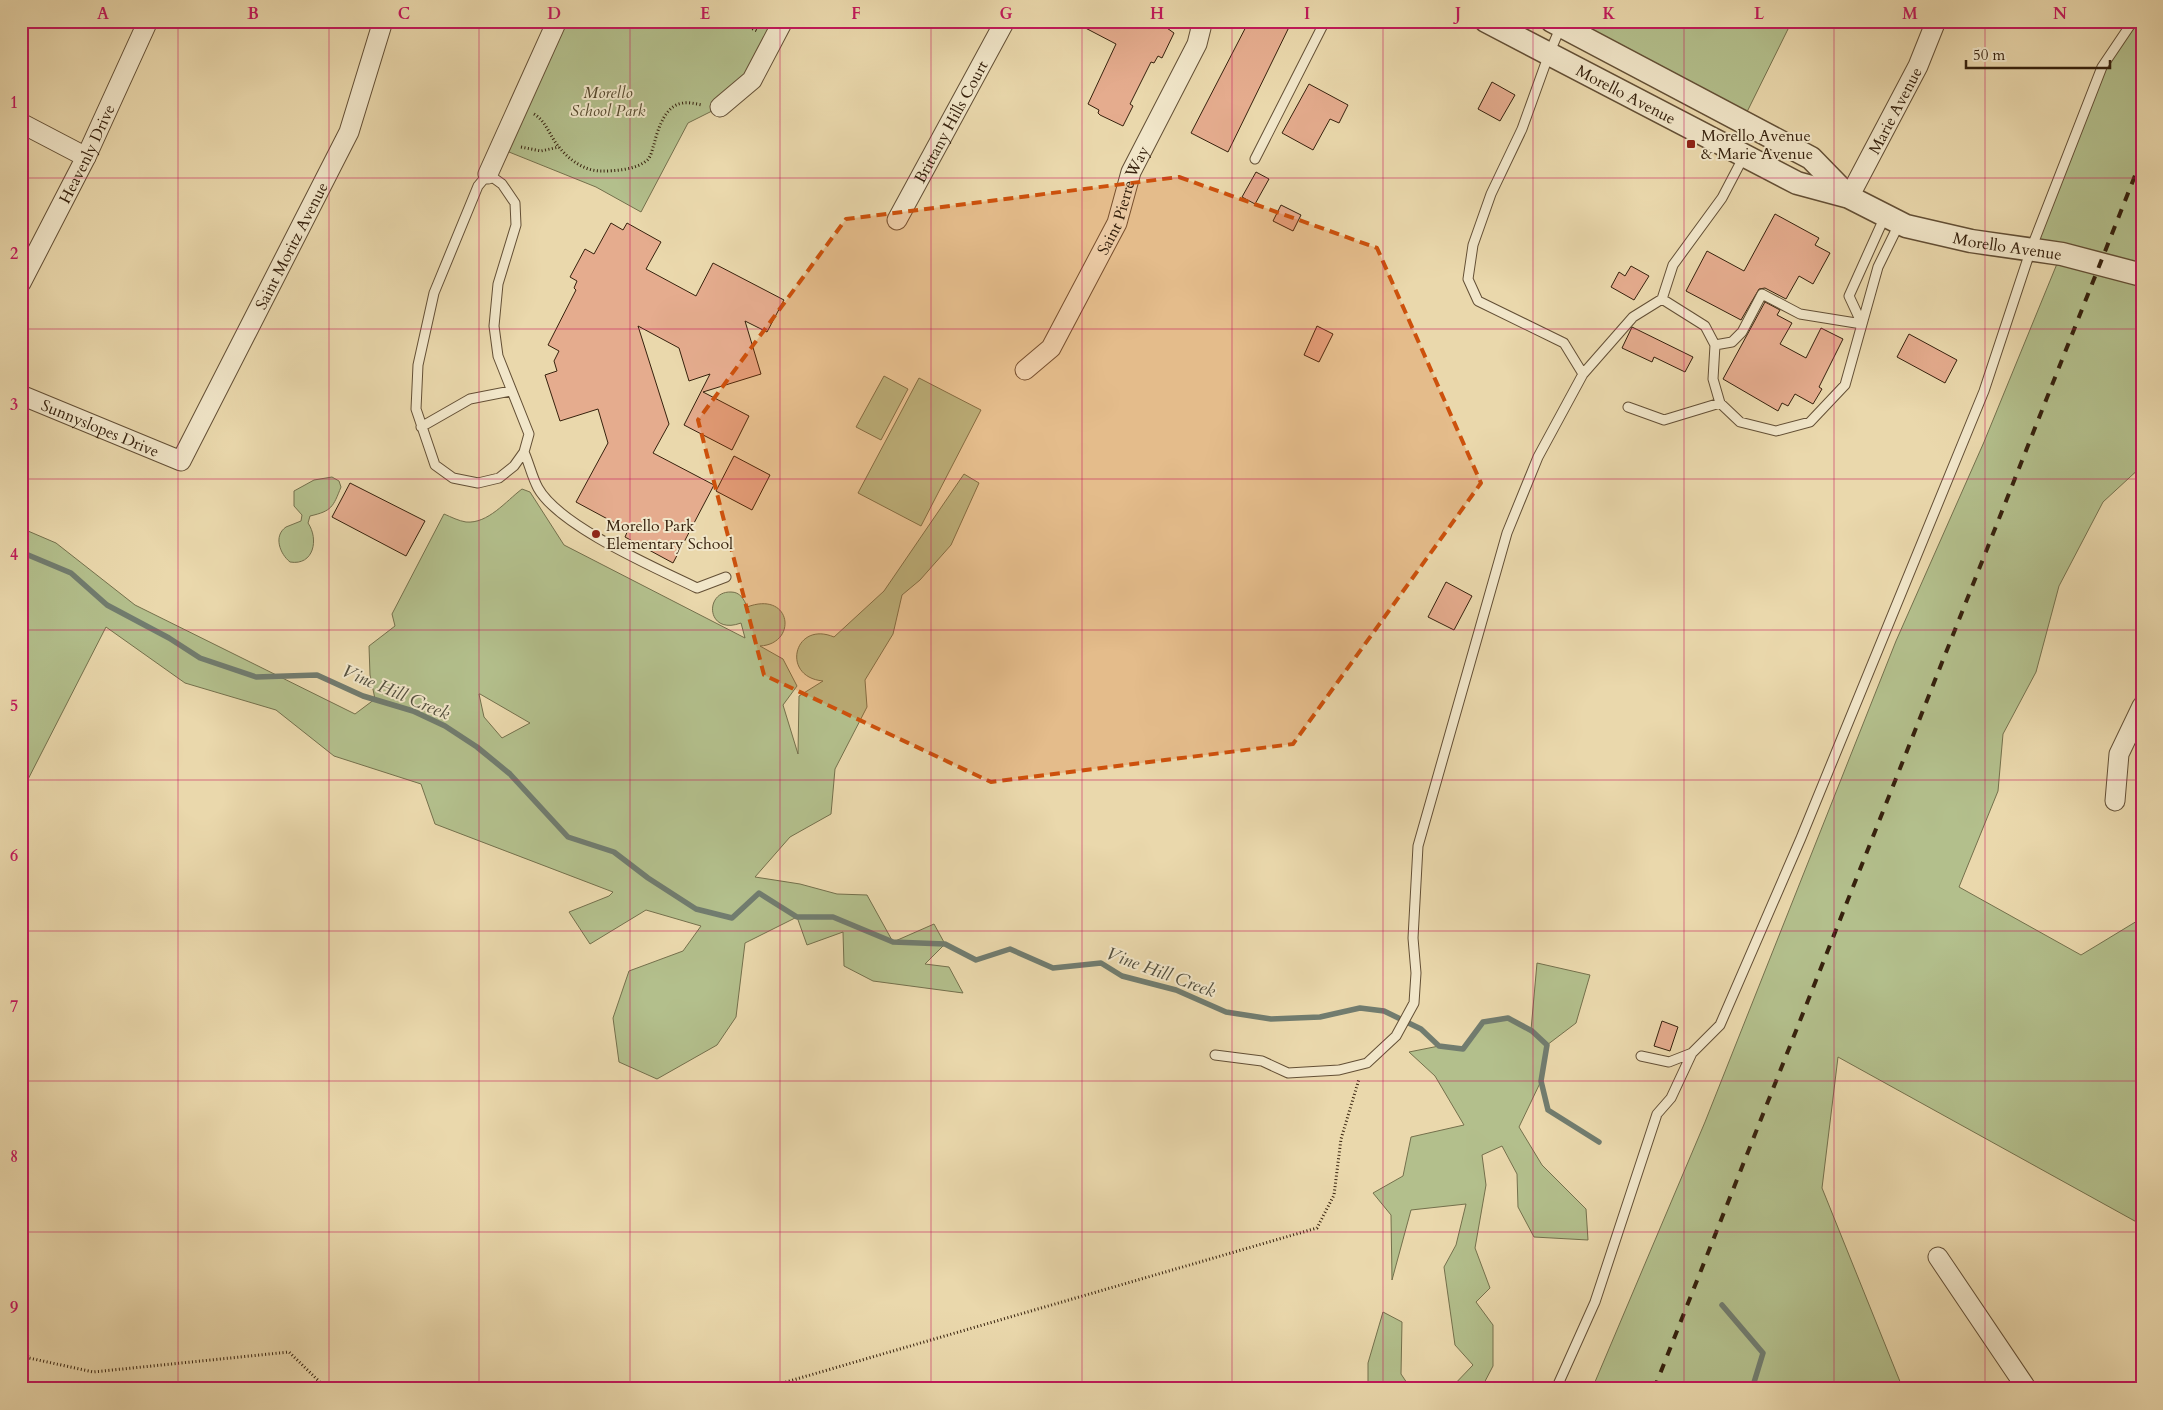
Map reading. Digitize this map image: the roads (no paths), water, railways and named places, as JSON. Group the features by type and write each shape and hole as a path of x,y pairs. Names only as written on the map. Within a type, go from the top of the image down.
{"street":[{"name":"Heavenly Drive","path":"21,283 86,157 148,21"},
{"name":"Saint Moritz Avenue","path":"181,461 349,132 383,21"},
{"path":"488,174 556,21"},
{"path":"720,107 752,80 783,21"},
{"name":"Brittany Hills Court","path":"897,220 1005,21"},
{"name":"Saint Pierre Way","path":"1025,370 1051,348 1116,223 1130,172 1197,44 1200,28 1197,21"},
{"name":"Morello Avenue","path":"1486,21 1797,183 1849,197 1906,226 1971,241 2062,254 2142,275"},
{"name":"Marie Avenue","path":"1849,197 1918,66 1936,21"},
{"name":"Morello Avenue","path":"1557,24 1811,158 1849,197"},
{"path":"21,123 86,157"},
{"name":"Sunnyslopes Drive","path":"21,395 181,461"},
{"path":"2115,801 2119,754 2142,706"},
{"path":"1938,1257 2027,1389"}],"lane":[{"path":"1255,159 1325,21"},
{"path":"1556,1389 1595,1302 1657,1114 1671,1098 1692,1053 1720,1024 1802,838 1984,390 2031,249 2102,67 2132,21"},
{"path":"1557,24 1549,54 1522,129 1491,194 1473,245 1468,279 1478,301 1564,343 1583,374"},
{"path":"1215,1055 1262,1061 1288,1073 1339,1070 1363,1064 1396,1036 1414,1003 1416,973 1413,938 1418,846 1507,532 1538,456 1583,374 1633,317 1662,298 1673,265 1722,198 1744,156"},
{"path":"488,174 502,184 515,203 516,225 498,284 494,326 498,356 512,391 529,434 524,452 514,466 499,478 478,483 453,478 434,465 416,409 418,365 434,293 478,186 488,174"},
{"path":"1662,298 1705,326 1714,345 1713,379 1720,404 1740,422 1776,431 1810,422 1845,384 1892,219"},
{"path":"1862,324 1849,296 1892,219"},
{"path":"1714,345 1732,342 1742,332 1762,294 1800,314 1862,324"},
{"path":"421,427 470,399 512,391"},
{"path":"1628,407 1664,420 1720,404"},
{"path":"524,452 539,489 565,518 638,559 696,588 726,577"},
{"path":"1641,1056 1669,1062 1692,1053"}],"waterway":[{"name":"Vine Hill Creek","path":"21,552 71,573 107,605 169,638 200,658 256,677 317,675 363,696 413,711 445,726 477,747 510,774 568,837 614,852 648,878 696,909 732,918 759,893 797,917 833,917 893,942 945,944 976,960 1010,949 1053,968 1101,963 1122,976 1176,990 1226,1012 1271,1019 1320,1017 1360,1008 1384,1011 1421,1029 1439,1046 1463,1049 1483,1022 1508,1018 1532,1031 1547,1045 1541,1081 1548,1110 1599,1142"},
{"path":"1722,1305 1763,1353 1752,1389"}],"railway":[{"path":"1654,1389 2142,158"}],"place":[{"name":"Morello Avenue & Marie Avenue","path":"1691,144"},
{"name":"Morello Park Elementary School","path":"596,534"}],"park label":[{"name":"Morello School Park","path":"608,101"}]}
